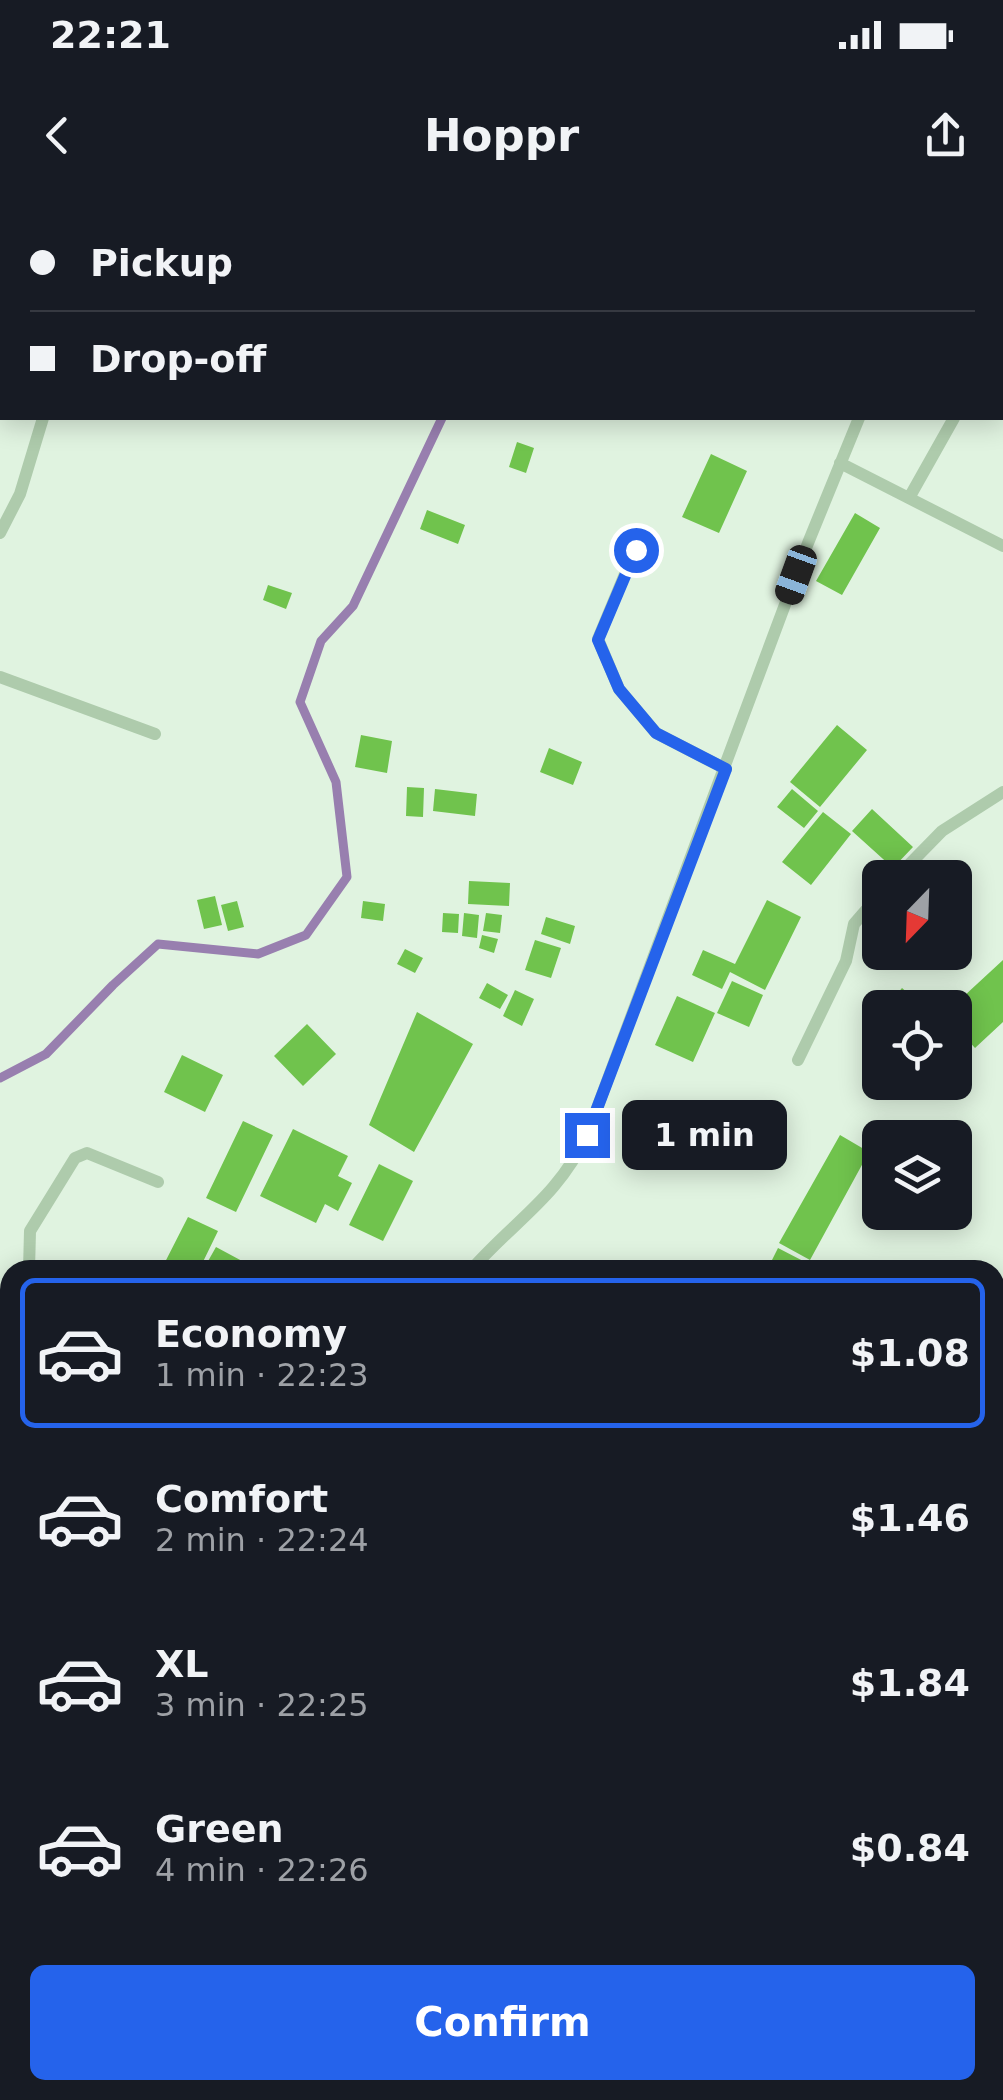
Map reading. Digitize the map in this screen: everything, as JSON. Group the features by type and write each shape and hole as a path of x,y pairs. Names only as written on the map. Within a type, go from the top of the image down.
{"lane":[{"path":"0,533 20,494 42,420"},
{"path":"483,1260 554,1190 573,1165 600,1106 858,420"},
{"path":"909,498 953,420"},
{"path":"840,463 1003,546"},
{"path":"636,550 598,640 619,689 656,733 726,769"},
{"path":"0,677 155,734"},
{"path":"914,860 942,831 1003,792"},
{"path":"798,1060 846,961 854,924 862,915"},
{"path":"29,1260 30,1231 75,1158 87,1153 158,1182"}],"building":[{"path":"517,442 534,448 526,473 509,467"},
{"path":"711,454 747,471 719,533 682,517"},
{"path":"427,510 465,525 458,544 420,529"},
{"path":"855,513 880,528 842,595 816,581"},
{"path":"268,585 292,593 286,609 263,600"},
{"path":"837,725 867,750 820,807 790,782"},
{"path":"361,735 392,741 387,773 355,767"},
{"path":"549,748 582,762 573,785 540,772"},
{"path":"407,787 424,788 423,817 406,816"},
{"path":"435,789 477,794 475,816 433,811"},
{"path":"792,789 818,811 804,828 777,807"},
{"path":"872,809 913,847 901,860 884,860 852,831"},
{"path":"823,812 851,834 811,885 782,862"},
{"path":"469,881 510,883 509,906 468,904"},
{"path":"215,896 222,925 204,929 197,900"},
{"path":"767,900 801,917 765,990 730,972 722,989 692,975 703,950 735,964"},
{"path":"237,901 244,927 228,931 221,905"},
{"path":"363,901 385,904 383,921 361,918"},
{"path":"443,913 459,914 458,933 442,932"},
{"path":"464,913 479,915 477,938 462,936"},
{"path":"486,913 502,915 500,933 483,931"},
{"path":"546,917 575,926 570,944 541,934"},
{"path":"482,935 498,939 494,953 479,948"},
{"path":"535,940 561,948 551,978 525,970"},
{"path":"405,949 423,958 415,973 397,964"},
{"path":"1003,960 1003,1022 975,1048 972,1045 970,990"},
{"path":"732,981 763,995 749,1027 717,1013"},
{"path":"487,983 508,995 500,1009 479,998"},
{"path":"515,990 534,999 522,1026 503,1016"},
{"path":"677,996 715,1013 693,1062 655,1045"},
{"path":"417,1012 473,1044 414,1152 369,1125"},
{"path":"307,1024 336,1054 303,1086 274,1056"},
{"path":"182,1055 223,1075 205,1112 164,1092"},
{"path":"243,1121 273,1135 236,1212 206,1198"},
{"path":"293,1129 348,1156 338,1176 352,1183 338,1211 325,1204 316,1223 260,1196"},
{"path":"840,1135 862,1148 862,1165 810,1260 779,1243"},
{"path":"379,1164 413,1181 383,1241 349,1225"},
{"path":"188,1217 218,1231 204,1260 166,1260"},
{"path":"216,1247 240,1260 209,1260"},
{"path":"778,1248 801,1260 772,1260"}],"waterway":[{"path":"0,1078 46,1054 158,944 258,954 306,935 347,877 336,782 300,702 321,641 353,606 441,420"}],"route":[{"path":"587,1135 726,769 656,733 619,689 598,640 636,550"}]}
